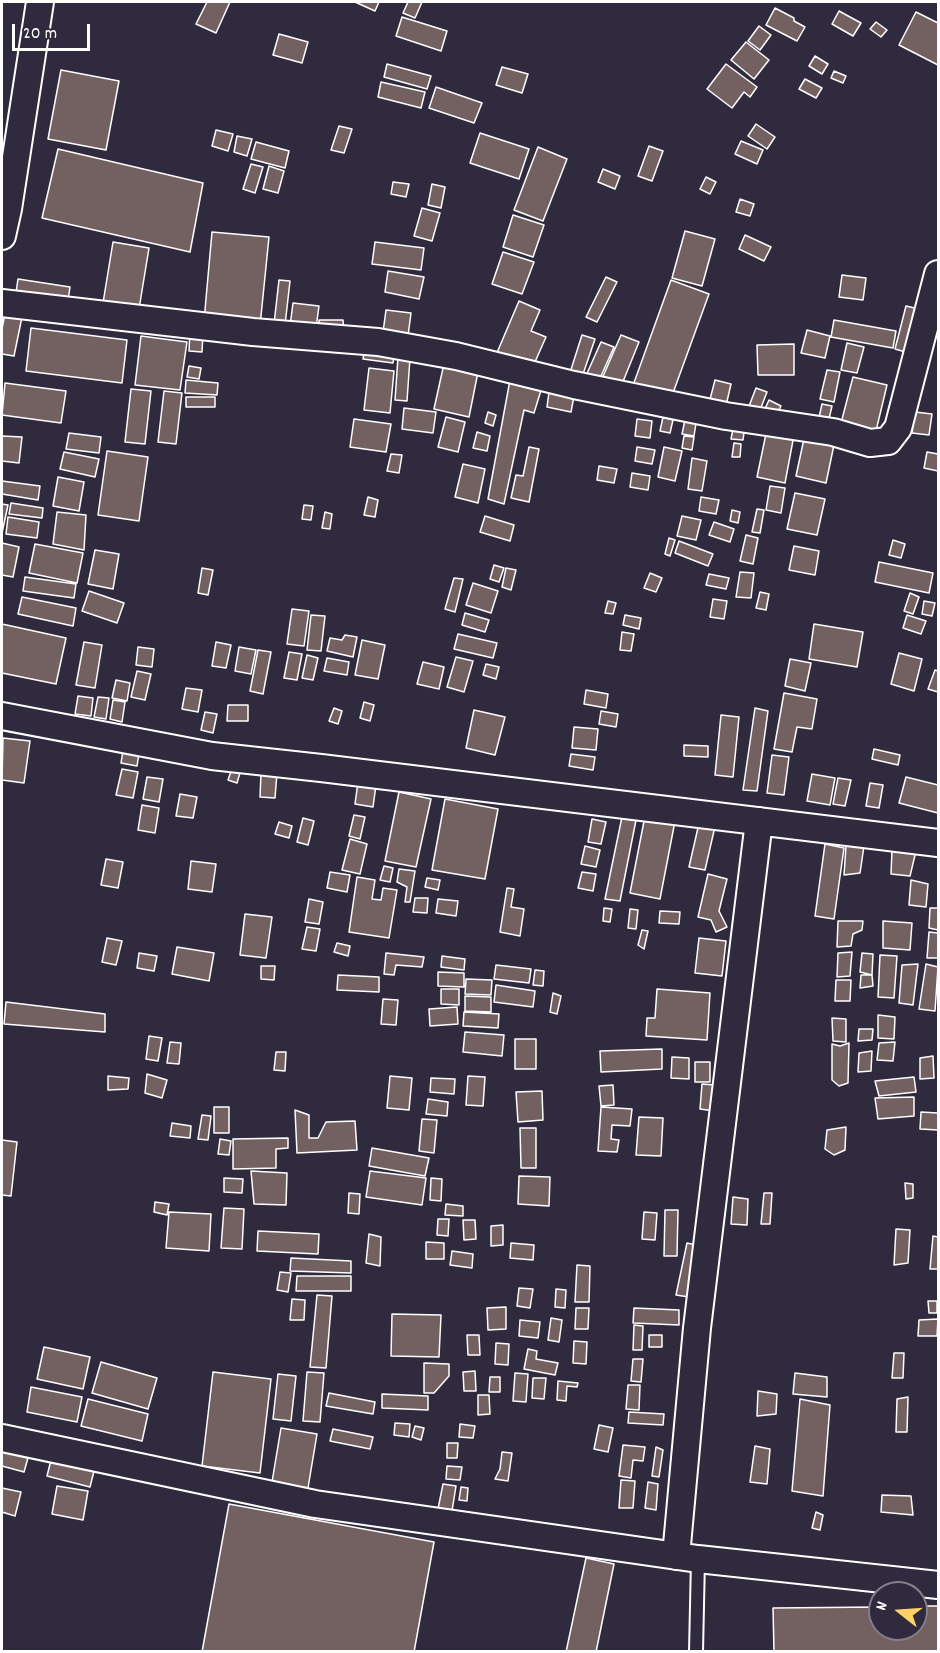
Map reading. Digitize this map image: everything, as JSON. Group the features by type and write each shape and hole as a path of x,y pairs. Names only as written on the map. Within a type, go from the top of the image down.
{"street":[{"path":"2,236 40,2"},
{"path":"2,303 253,332 378,342 456,356 574,386 726,416 833,432 870,443 888,441 898,428 939,274"},
{"path":"2,716 212,756 939,843"},
{"path":"687,1558 697,1328 759,822"},
{"path":"2,1438 315,1504 687,1558 939,1585"}],"lane":[{"path":"687,1558 696,1652"}],"building":[{"path":"207,2 230,2 216,33 196,24"},
{"path":"355,2 379,2 375,11"},
{"path":"408,2 422,2 415,18 403,13"},
{"path":"775,8 805,27 797,41 766,25"},
{"path":"839,11 861,23 853,36 832,24"},
{"path":"916,12 938,23 938,65 899,45"},
{"path":"402,17 447,31 441,51 396,36"},
{"path":"876,22 887,30 881,37 870,29"},
{"path":"759,26 771,35 760,50 748,41"},
{"path":"279,34 308,42 302,63 273,55"},
{"path":"746,42 769,60 754,79 731,60"},
{"path":"815,56 828,64 822,74 809,66"},
{"path":"387,64 431,76 427,89 384,77"},
{"path":"726,64 757,87 750,97 744,92 732,108 707,89"},
{"path":"502,67 528,74 522,93 496,85"},
{"path":"61,70 119,81 106,150 48,139"},
{"path":"834,71 846,76 843,83 831,78"},
{"path":"805,79 822,88 816,98 799,89"},
{"path":"381,82 425,92 421,108 378,97"},
{"path":"436,87 482,103 474,123 429,108"},
{"path":"756,124 775,137 767,149 748,136"},
{"path":"339,126 352,129 344,153 331,150"},
{"path":"216,130 233,134 228,151 212,146"},
{"path":"480,133 529,149 519,179 470,163"},
{"path":"237,136 252,139 247,156 234,152"},
{"path":"741,141 763,150 757,164 735,154"},
{"path":"256,142 289,151 285,168 251,159"},
{"path":"649,146 663,151 652,181 638,176"},
{"path":"538,147 567,159 543,221 514,210"},
{"path":"58,149 203,183 190,252 42,218"},
{"path":"251,164 263,167 255,193 243,189"},
{"path":"269,166 284,171 278,193 263,189"},
{"path":"603,169 620,176 615,189 598,182"},
{"path":"706,177 716,182 710,194 700,189"},
{"path":"393,182 409,184 406,197 391,194"},
{"path":"432,184 445,187 441,208 428,205"},
{"path":"740,199 754,204 750,216 736,212"},
{"path":"422,208 440,213 432,241 414,236"},
{"path":"513,215 544,225 533,257 503,247"},
{"path":"685,231 715,239 702,286 672,278"},
{"path":"212,232 269,237 260,326 204,321"},
{"path":"745,235 771,247 764,261 739,249"},
{"path":"113,242 149,248 138,315 102,309"},
{"path":"375,242 424,248 421,270 372,264"},
{"path":"503,252 534,262 522,294 492,284"},
{"path":"388,271 424,277 419,299 385,292"},
{"path":"842,275 866,278 863,300 839,297"},
{"path":"606,277 617,282 597,322 586,317"},
{"path":"18,279 70,287 67,307 15,299"},
{"path":"279,280 290,281 285,325 274,324"},
{"path":"671,280 709,294 669,404 631,391"},
{"path":"519,301 540,310 531,331 546,337 531,371 496,355"},
{"path":"293,303 319,306 316,328 290,326"},
{"path":"906,306 919,309 909,353 895,349"},
{"path":"386,310 411,313 408,336 383,332"},
{"path":"5,313 22,317 14,356 2,354 2,329"},
{"path":"319,320 343,320 344,335 320,336"},
{"path":"834,320 896,331 893,348 831,337"},
{"path":"31,328 127,340 122,383 26,371"},
{"path":"807,330 830,336 825,358 801,353"},
{"path":"190,332 203,333 202,352 189,351"},
{"path":"582,335 595,339 580,383 568,379"},
{"path":"621,335 639,342 620,389 601,381"},
{"path":"141,336 187,342 180,390 135,385"},
{"path":"601,342 614,347 597,385 584,380"},
{"path":"847,343 864,347 857,373 841,370"},
{"path":"794,344 794,375 758,375 757,345"},
{"path":"365,346 395,350 393,363 363,359"},
{"path":"398,357 410,358 407,401 395,400"},
{"path":"445,359 479,367 469,417 434,409"},
{"path":"189,366 201,368 199,379 187,377"},
{"path":"369,368 394,371 390,413 364,410"},
{"path":"827,370 840,372 834,402 820,399"},
{"path":"853,377 887,385 875,435 840,427"},
{"path":"186,380 218,383 217,395 185,393"},
{"path":"510,380 542,387 534,413 524,410 504,504 488,499"},
{"path":"715,380 731,384 725,410 708,407"},
{"path":"5,383 66,391 61,423 2,415"},
{"path":"756,388 767,392 757,418 746,414"},
{"path":"131,389 151,391 145,444 125,442"},
{"path":"164,391 182,393 176,444 158,442"},
{"path":"549,392 574,396 571,412 547,407"},
{"path":"186,397 215,397 215,407 186,407"},
{"path":"769,400 781,406 775,418 763,413"},
{"path":"822,404 832,406 828,423 818,422"},
{"path":"404,408 436,412 433,433 402,429"},
{"path":"488,412 496,415 493,426 485,423"},
{"path":"915,412 932,414 929,435 912,433"},
{"path":"686,415 697,417 694,436 682,434"},
{"path":"446,417 465,422 458,452 438,447"},
{"path":"663,417 673,420 670,433 660,431"},
{"path":"354,419 391,424 386,452 350,447"},
{"path":"637,419 652,421 650,438 635,436"},
{"path":"734,424 745,425 743,440 731,439"},
{"path":"767,429 794,435 785,483 757,477"},
{"path":"477,432 490,436 487,451 473,448"},
{"path":"69,433 101,437 99,453 66,449"},
{"path":"805,434 835,440 826,483 796,476"},
{"path":"2,436 22,437 19,463 2,461"},
{"path":"684,436 694,437 692,450 682,448"},
{"path":"734,443 741,444 740,457 732,457"},
{"path":"529,447 539,449 529,502 511,498 516,475 523,476"},
{"path":"637,447 655,450 652,464 635,461"},
{"path":"664,447 682,451 675,481 658,477"},
{"path":"107,451 148,457 139,521 98,515"},
{"path":"64,452 99,459 95,477 60,469"},
{"path":"927,452 938,454 938,471 924,468"},
{"path":"391,454 402,455 399,473 387,471"},
{"path":"692,458 707,461 702,491 688,489"},
{"path":"463,464 485,469 478,503 455,497"},
{"path":"599,466 617,469 614,483 597,480"},
{"path":"632,473 650,476 648,490 630,487"},
{"path":"58,477 84,482 79,511 53,506"},
{"path":"2,481 40,486 38,500 2,494"},
{"path":"770,486 785,488 781,513 766,510"},
{"path":"795,493 825,499 817,535 787,529"},
{"path":"368,497 378,500 375,517 364,515"},
{"path":"701,497 719,500 716,514 699,511"},
{"path":"11,503 43,508 42,518 9,514"},
{"path":"2,504 8,505 2,533"},
{"path":"304,505 313,506 311,520 302,519"},
{"path":"757,509 764,510 760,533 752,532"},
{"path":"732,510 740,512 738,523 730,521"},
{"path":"57,512 86,515 84,550 53,544"},
{"path":"325,512 332,514 330,529 322,528"},
{"path":"485,516 514,525 510,541 480,532"},
{"path":"682,516 701,520 696,540 677,536"},
{"path":"8,517 39,522 37,538 6,534"},
{"path":"714,522 734,529 730,542 709,535"},
{"path":"746,535 758,538 753,564 740,561"},
{"path":"669,538 675,540 670,556 665,554"},
{"path":"893,540 905,544 901,558 889,555"},
{"path":"679,541 713,554 708,566 675,553"},
{"path":"2,543 19,547 13,577 2,575"},
{"path":"35,544 83,553 77,583 29,573"},
{"path":"794,546 819,551 815,575 789,570"},
{"path":"95,550 119,554 113,589 88,584"},
{"path":"879,562 933,573 929,593 875,582"},
{"path":"494,565 504,568 499,582 490,579"},
{"path":"202,568 213,570 208,595 198,593"},
{"path":"506,568 516,570 511,590 502,587"},
{"path":"740,572 754,573 751,598 736,597"},
{"path":"650,573 662,578 656,592 644,588"},
{"path":"709,574 729,578 726,589 706,585"},
{"path":"25,577 76,584 74,598 23,591"},
{"path":"454,578 463,579 455,612 445,609"},
{"path":"473,583 498,591 491,613 466,605"},
{"path":"89,591 124,603 117,623 82,611"},
{"path":"760,592 769,594 766,610 756,608"},
{"path":"910,593 919,597 913,614 904,611"},
{"path":"22,597 76,608 73,626 18,614"},
{"path":"713,599 727,601 724,619 710,617"},
{"path":"608,601 616,603 613,614 605,613"},
{"path":"924,601 935,603 932,616 922,614"},
{"path":"292,609 309,611 304,646 287,644"},
{"path":"465,613 489,620 485,632 462,625"},
{"path":"311,615 325,616 321,651 307,650"},
{"path":"625,615 641,618 639,629 623,625"},
{"path":"907,615 926,621 921,634 903,628"},
{"path":"2,624 66,638 56,684 2,673"},
{"path":"814,624 863,632 857,667 809,659"},
{"path":"622,632 634,634 631,651 620,650"},
{"path":"458,634 497,643 493,658 454,649"},
{"path":"345,635 357,637 353,657 327,651 330,638 342,640"},
{"path":"362,640 385,645 378,679 355,675"},
{"path":"84,642 102,645 95,688 76,685"},
{"path":"216,642 231,645 226,668 212,666"},
{"path":"138,647 154,649 152,667 136,665"},
{"path":"239,647 256,650 251,674 235,671"},
{"path":"258,650 271,652 263,694 250,691"},
{"path":"289,652 302,654 297,680 284,678"},
{"path":"899,653 922,659 914,691 891,684"},
{"path":"307,655 318,658 313,680 302,678"},
{"path":"456,657 473,661 464,692 447,687"},
{"path":"327,658 349,662 347,675 324,671"},
{"path":"790,659 811,663 805,691 785,686"},
{"path":"423,662 444,667 439,689 417,684"},
{"path":"486,664 499,667 496,679 483,675"},
{"path":"935,670 938,671 938,692 928,689"},
{"path":"137,671 151,674 145,700 131,697"},
{"path":"116,680 130,683 127,701 112,698"},
{"path":"186,688 202,690 198,712 182,709"},
{"path":"586,690 608,694 606,708 584,704"},
{"path":"784,693 817,699 812,729 797,727 792,752 774,749"},
{"path":"78,696 93,698 91,716 75,714"},
{"path":"98,697 109,698 106,719 94,717"},
{"path":"113,700 125,702 122,722 110,719"},
{"path":"364,702 374,705 370,721 360,718"},
{"path":"228,705 248,705 248,721 227,721"},
{"path":"334,708 342,711 338,724 329,721"},
{"path":"755,708 768,711 757,791 743,790"},
{"path":"474,710 505,717 495,755 466,748"},
{"path":"601,711 618,714 616,727 599,724"},
{"path":"205,712 217,714 213,733 201,730"},
{"path":"721,715 739,717 733,777 715,775"},
{"path":"574,727 598,729 596,750 572,748"},
{"path":"3,738 30,741 24,783 2,780"},
{"path":"124,744 140,747 137,766 121,763"},
{"path":"684,745 708,746 708,757 684,756"},
{"path":"874,749 900,755 898,765 872,759"},
{"path":"571,754 595,757 593,770 569,766"},
{"path":"772,755 789,757 784,795 767,793"},
{"path":"234,763 242,766 237,783 228,780"},
{"path":"122,769 138,772 133,798 116,795"},
{"path":"261,773 277,773 275,798 260,797"},
{"path":"812,774 835,778 830,805 807,801"},
{"path":"147,777 163,779 159,802 143,799"},
{"path":"906,777 938,785 938,813 899,803"},
{"path":"838,778 851,780 845,806 833,804"},
{"path":"358,782 376,785 373,807 355,804"},
{"path":"870,783 883,785 879,808 866,806"},
{"path":"399,792 431,799 416,867 385,861"},
{"path":"180,794 197,797 193,818 176,816"},
{"path":"445,799 498,809 485,879 432,870"},
{"path":"142,805 159,808 155,833 138,830"},
{"path":"354,815 365,817 360,839 349,836"},
{"path":"645,816 675,821 660,899 630,893"},
{"path":"622,817 636,820 620,901 605,899"},
{"path":"303,818 314,821 308,845 297,842"},
{"path":"592,819 606,822 601,844 588,842"},
{"path":"700,819 716,822 705,870 689,867"},
{"path":"279,822 292,826 289,838 275,834"},
{"path":"350,839 367,844 360,874 342,870"},
{"path":"825,844 844,848 834,919 815,916"},
{"path":"585,846 600,850 596,867 581,864"},
{"path":"846,846 864,846 860,873 844,875"},
{"path":"892,850 916,851 910,876 891,874"},
{"path":"106,859 123,862 118,888 101,885"},
{"path":"191,861 216,864 212,892 188,889"},
{"path":"384,866 393,868 390,882 380,880"},
{"path":"399,869 415,871 410,902 405,902 407,887 397,882"},
{"path":"330,872 350,875 347,892 327,888"},
{"path":"582,872 596,874 593,891 578,888"},
{"path":"708,874 727,879 719,911 727,927 716,932 711,920 698,917"},
{"path":"357,877 375,880 372,899 381,900 383,888 397,890 389,938 349,932"},
{"path":"427,878 440,880 438,890 425,887"},
{"path":"911,880 928,884 926,907 909,905"},
{"path":"507,888 514,889 511,907 524,909 520,936 500,932"},
{"path":"415,898 428,898 427,913 413,912"},
{"path":"309,899 323,902 319,924 305,922"},
{"path":"438,899 458,901 456,916 436,913"},
{"path":"604,908 612,909 610,922 603,921"},
{"path":"930,908 938,908 938,930 929,928"},
{"path":"630,909 638,910 636,929 628,928"},
{"path":"660,911 680,912 679,924 659,923"},
{"path":"245,914 272,917 266,958 240,955"},
{"path":"838,921 863,921 862,930 853,934 851,946 837,947"},
{"path":"883,921 912,923 910,950 883,948"},
{"path":"307,927 320,929 316,951 302,949"},
{"path":"642,930 648,931 644,949 638,945"},
{"path":"929,932 938,933 938,958 927,958"},
{"path":"107,938 122,941 116,965 102,962"},
{"path":"699,938 726,941 722,976 695,973"},
{"path":"337,943 350,946 348,956 334,952"},
{"path":"177,947 214,953 209,981 172,974"},
{"path":"852,952 850,976 837,977 838,953"},
{"path":"139,953 157,956 154,971 137,968"},
{"path":"386,953 424,957 422,967 396,965 394,975 384,974"},
{"path":"862,953 873,954 872,975 860,972"},
{"path":"880,955 897,956 894,998 878,997"},
{"path":"442,956 465,959 464,970 441,967"},
{"path":"918,964 913,1005 899,1003 902,965"},
{"path":"926,964 938,967 935,1011 919,1009"},
{"path":"496,965 531,969 529,983 494,979"},
{"path":"261,966 275,966 274,980 261,979"},
{"path":"535,970 544,971 543,986 533,985"},
{"path":"438,972 464,973 464,987 438,986"},
{"path":"338,975 379,977 379,992 337,990"},
{"path":"861,975 872,975 873,986 860,988"},
{"path":"466,979 492,980 491,995 465,994"},
{"path":"836,980 851,980 850,1001 835,1001"},
{"path":"496,985 535,991 533,1007 494,1002"},
{"path":"441,989 459,989 459,1005 441,1004"},
{"path":"657,989 710,993 707,1040 646,1036 647,1018 655,1018"},
{"path":"553,993 561,996 557,1014 550,1012"},
{"path":"465,996 491,997 491,1012 465,1011"},
{"path":"383,999 398,1000 396,1025 381,1024"},
{"path":"6,1002 105,1014 105,1032 4,1024"},
{"path":"457,1007 458,1024 430,1026 429,1009"},
{"path":"464,1012 499,1014 498,1028 463,1026"},
{"path":"878,1015 895,1017 894,1039 878,1038"},
{"path":"832,1018 846,1019 846,1042 833,1041"},
{"path":"859,1029 873,1029 872,1040 858,1041"},
{"path":"465,1032 504,1035 502,1056 463,1052"},
{"path":"149,1036 162,1038 158,1061 146,1059"},
{"path":"515,1039 536,1039 536,1069 515,1069"},
{"path":"170,1042 181,1043 179,1064 167,1063"},
{"path":"895,1042 893,1061 877,1060 879,1043"},
{"path":"849,1043 848,1083 839,1086 832,1080 832,1044 840,1046"},
{"path":"662,1049 662,1069 601,1072 600,1051"},
{"path":"872,1051 871,1071 858,1072 859,1053"},
{"path":"276,1052 286,1052 285,1071 274,1070"},
{"path":"933,1056 934,1078 920,1079 920,1058"},
{"path":"672,1057 689,1058 689,1079 671,1078"},
{"path":"695,1062 710,1062 710,1082 695,1082"},
{"path":"147,1074 167,1080 162,1098 145,1093"},
{"path":"108,1076 129,1078 128,1089 108,1090"},
{"path":"390,1076 412,1078 409,1110 387,1108"},
{"path":"468,1076 485,1077 483,1106 466,1105"},
{"path":"914,1077 916,1092 879,1096 875,1081"},
{"path":"431,1078 455,1079 454,1094 430,1092"},
{"path":"702,1084 716,1085 714,1111 700,1109"},
{"path":"613,1085 614,1105 601,1106 599,1086"},
{"path":"542,1091 543,1120 518,1122 516,1092"},
{"path":"914,1097 914,1116 878,1119 875,1098"},
{"path":"428,1099 448,1102 447,1116 426,1114"},
{"path":"214,1107 229,1107 229,1133 214,1133"},
{"path":"601,1107 632,1109 630,1126 612,1125 611,1139 619,1140 617,1152 598,1151"},
{"path":"295,1110 309,1115 309,1138 318,1138 326,1122 355,1121 357,1150 297,1153"},
{"path":"921,1112 938,1113 938,1130 920,1129"},
{"path":"202,1115 211,1116 208,1140 198,1139"},
{"path":"639,1117 663,1118 661,1156 636,1155"},
{"path":"422,1119 437,1120 434,1153 419,1151"},
{"path":"172,1123 191,1126 190,1138 170,1136"},
{"path":"846,1127 845,1150 834,1155 825,1149 827,1130"},
{"path":"520,1128 536,1128 536,1168 521,1168"},
{"path":"288,1138 288,1148 276,1149 276,1168 233,1169 233,1139"},
{"path":"220,1139 231,1141 229,1155 218,1154"},
{"path":"2,1140 17,1142 11,1196 2,1195"},
{"path":"372,1148 429,1158 425,1176 369,1166"},
{"path":"251,1171 287,1173 286,1205 254,1204"},
{"path":"370,1171 426,1178 422,1205 366,1197"},
{"path":"519,1176 550,1177 549,1206 518,1204"},
{"path":"224,1178 243,1179 242,1193 224,1192"},
{"path":"431,1178 442,1179 441,1201 430,1200"},
{"path":"905,1183 913,1184 913,1198 906,1199"},
{"path":"349,1193 360,1194 359,1214 348,1213"},
{"path":"764,1193 772,1193 770,1224 761,1224"},
{"path":"733,1197 748,1199 747,1225 731,1224"},
{"path":"155,1202 169,1204 167,1215 154,1212"},
{"path":"446,1204 463,1206 463,1216 445,1215"},
{"path":"224,1208 244,1209 242,1249 221,1248"},
{"path":"665,1210 678,1210 677,1256 664,1256"},
{"path":"169,1212 211,1214 209,1251 166,1248"},
{"path":"644,1212 657,1213 655,1240 642,1239"},
{"path":"438,1219 449,1219 448,1236 437,1235"},
{"path":"463,1220 475,1220 476,1239 464,1240"},
{"path":"503,1225 503,1245 491,1246 491,1226"},
{"path":"896,1229 910,1230 908,1263 894,1265"},
{"path":"258,1231 319,1234 318,1254 257,1251"},
{"path":"369,1234 381,1237 380,1266 366,1263"},
{"path":"933,1236 938,1237 938,1269 930,1269"},
{"path":"426,1242 444,1243 444,1259 426,1259"},
{"path":"511,1243 534,1245 533,1260 510,1258"},
{"path":"687,1243 700,1246 689,1297 676,1295"},
{"path":"452,1251 473,1254 472,1268 450,1265"},
{"path":"291,1258 351,1261 351,1273 290,1271"},
{"path":"577,1265 590,1266 589,1302 575,1302"},
{"path":"280,1272 291,1273 288,1292 277,1290"},
{"path":"297,1276 351,1276 351,1291 296,1291"},
{"path":"519,1288 533,1289 530,1308 517,1306"},
{"path":"556,1289 566,1290 565,1308 555,1307"},
{"path":"317,1295 332,1296 326,1368 310,1367"},
{"path":"292,1299 305,1300 304,1320 290,1320"},
{"path":"928,1301 937,1301 937,1313 929,1313"},
{"path":"506,1307 506,1329 488,1330 487,1308"},
{"path":"576,1308 589,1308 588,1329 575,1329"},
{"path":"634,1308 679,1310 679,1325 633,1323"},
{"path":"392,1314 441,1315 439,1357 391,1356"},
{"path":"551,1318 562,1320 559,1342 548,1340"},
{"path":"938,1319 937,1336 918,1336 919,1320"},
{"path":"520,1320 540,1322 538,1338 519,1336"},
{"path":"634,1325 643,1326 642,1350 633,1350"},
{"path":"467,1335 479,1335 480,1355 468,1355"},
{"path":"649,1335 662,1335 662,1347 649,1347"},
{"path":"574,1341 587,1342 586,1364 573,1363"},
{"path":"496,1343 509,1344 508,1365 495,1364"},
{"path":"44,1347 90,1357 83,1389 37,1379"},
{"path":"528,1349 537,1351 536,1359 558,1363 555,1375 524,1369"},
{"path":"894,1353 904,1353 903,1378 892,1378"},
{"path":"633,1359 643,1359 641,1382 631,1381"},
{"path":"101,1362 157,1378 148,1409 92,1393"},
{"path":"424,1363 449,1364 449,1376 434,1393 424,1393"},
{"path":"475,1371 476,1391 464,1391 463,1372"},
{"path":"213,1372 271,1379 260,1473 202,1466"},
{"path":"307,1372 324,1373 320,1422 303,1421"},
{"path":"515,1373 528,1374 526,1402 513,1401"},
{"path":"795,1373 827,1377 827,1397 793,1394"},
{"path":"278,1374 296,1376 291,1421 273,1419"},
{"path":"490,1377 500,1377 500,1392 489,1392"},
{"path":"533,1378 546,1378 544,1399 532,1398"},
{"path":"558,1381 578,1383 577,1387 567,1386 566,1401 557,1400"},
{"path":"628,1385 640,1385 639,1410 626,1409"},
{"path":"31,1387 82,1397 77,1422 27,1412"},
{"path":"758,1391 777,1394 776,1414 757,1416"},
{"path":"329,1393 375,1402 373,1414 326,1406"},
{"path":"382,1394 428,1396 428,1410 382,1408"},
{"path":"478,1395 489,1395 490,1414 478,1415"},
{"path":"908,1397 907,1432 896,1432 897,1399"},
{"path":"88,1399 148,1414 142,1441 81,1426"},
{"path":"800,1399 830,1405 823,1496 792,1491"},
{"path":"629,1412 664,1414 663,1425 628,1423"},
{"path":"395,1423 410,1424 409,1437 394,1435"},
{"path":"460,1424 475,1426 473,1438 459,1437"},
{"path":"599,1425 613,1428 608,1452 594,1449"},
{"path":"415,1426 424,1428 421,1440 412,1437"},
{"path":"281,1428 317,1434 308,1488 272,1482"},
{"path":"333,1429 373,1437 370,1449 330,1441"},
{"path":"447,1443 458,1443 457,1458 447,1458"},
{"path":"623,1445 645,1447 643,1461 633,1460 631,1478 619,1476"},
{"path":"755,1446 770,1449 767,1484 750,1482"},
{"path":"656,1447 663,1450 659,1477 652,1476"},
{"path":"2,1451 28,1458 24,1472 2,1466"},
{"path":"502,1452 512,1453 508,1481 495,1479 500,1469"},
{"path":"51,1460 94,1471 90,1487 47,1476"},
{"path":"447,1466 462,1467 460,1480 446,1479"},
{"path":"621,1480 635,1481 633,1508 619,1508"},
{"path":"648,1482 658,1484 656,1510 645,1508"},
{"path":"443,1484 456,1486 452,1511 438,1509"},
{"path":"57,1486 88,1491 83,1520 52,1514"},
{"path":"461,1487 468,1488 467,1501 459,1500"},
{"path":"2,1488 21,1492 15,1516 2,1512"},
{"path":"882,1495 911,1496 913,1515 881,1512"},
{"path":"229,1504 434,1542 414,1652 202,1652"},
{"path":"816,1512 823,1515 820,1530 812,1528"},
{"path":"586,1558 614,1564 596,1652 566,1652"},
{"path":"928,1606 938,1606 938,1652 774,1652 773,1608 868,1607 868,1641 928,1641"}]}
